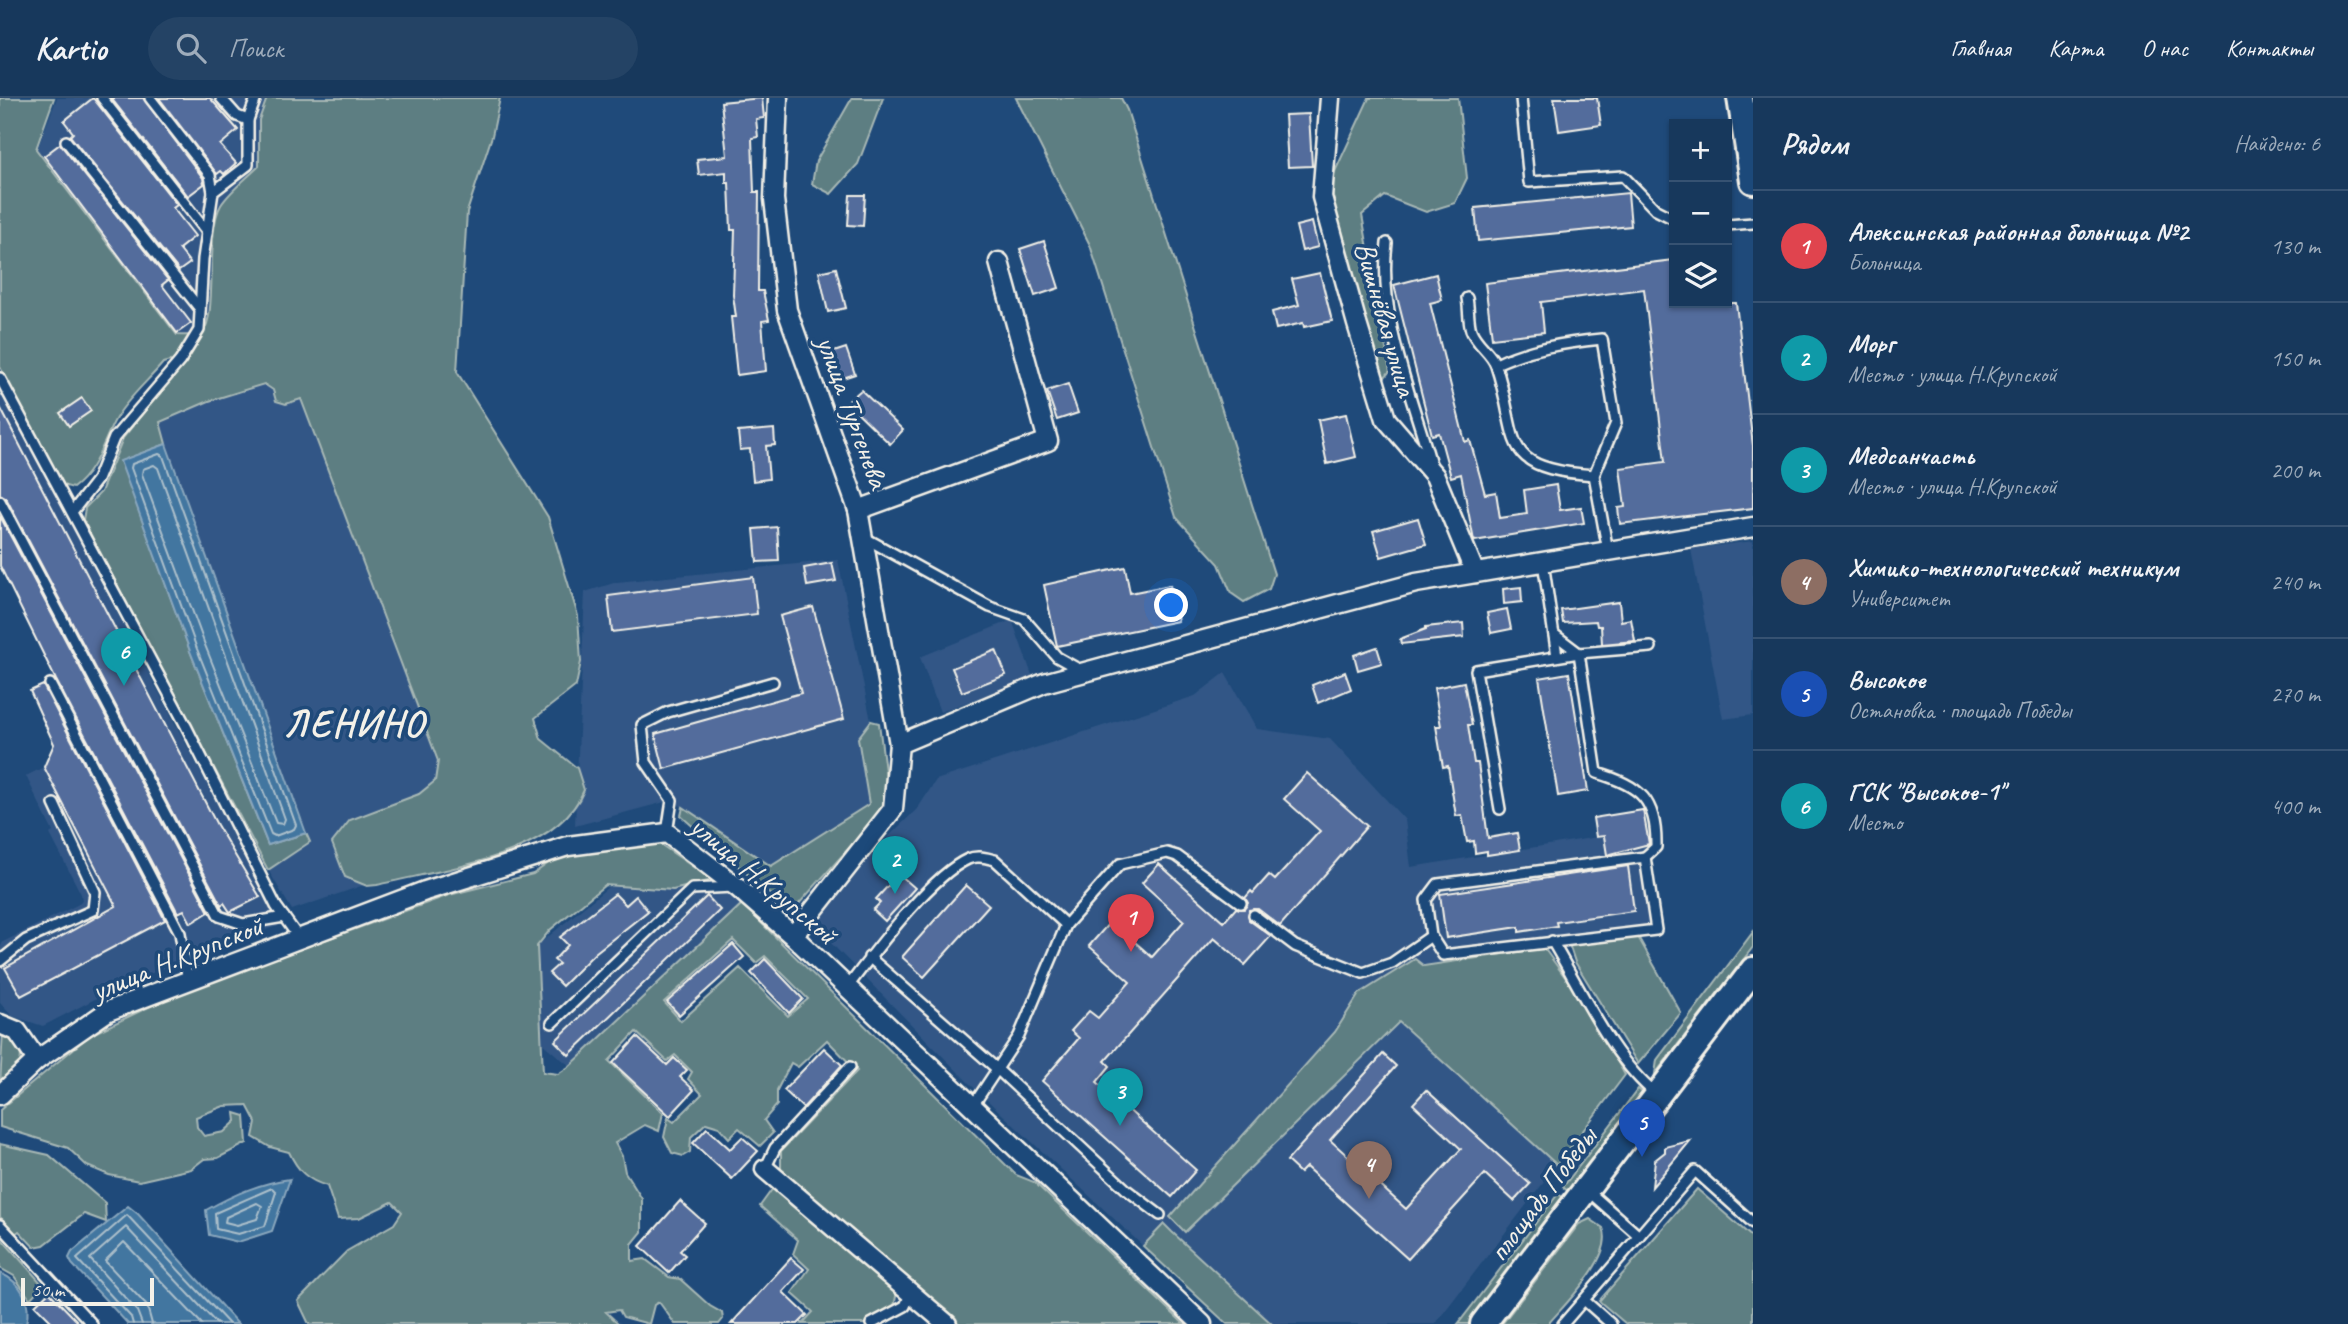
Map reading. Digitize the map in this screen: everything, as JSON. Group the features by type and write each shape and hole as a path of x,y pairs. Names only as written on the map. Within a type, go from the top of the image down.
{"street":[{"name":"улица Тургенева","path":"778,98 774,199 787,310 859,510 900,744 893,810 793,936"},
{"name":"Вишнёвая улица","path":"1330,98 1322,197 1386,419 1435,476 1475,573"},
{"path":"1740,98 1753,181"},
{"path":"859,510 1048,441 999,262"},
{"path":"900,744 1044,683 1416,583 1753,527"},
{"name":"улица Н.Крупской","path":"0,1095 37,1060 108,1011 425,891 568,846 667,833 737,887 793,936 1202,1324"},
{"name":"площадь Победы","path":"1483,1324 1753,970"},
{"path":"0,1024 16,1031 37,1060"},
{"path":"765,1169 910,1296 947,1324"}],"lane":[{"path":"103,98 207,232"},
{"path":"72,512 97,480 114,438 180,361 199,330 213,192 211,175 150,98"},
{"path":"221,98 237,116 248,120"},
{"path":"213,192 248,165 248,120 256,98"},
{"path":"1521,98 1529,182 1623,176 1656,210 1669,216"},
{"path":"66,141 200,309"},
{"path":"1732,225 1753,223"},
{"path":"1387,243 1383,275 1387,310 1435,476"},
{"path":"1467,298 1472,332 1496,363 1508,426 1527,461 1554,472 1594,475"},
{"path":"1496,363 1520,353 1555,344 1602,339 1616,423 1594,475 1608,551"},
{"path":"0,379 284,917 299,938"},
{"path":"0,501 219,916 243,924 284,917"},
{"path":"863,538 990,607 1024,619 1056,657 1083,672"},
{"path":"1543,562 1558,656"},
{"path":"1554,634 1579,653 1597,773 1636,788 1646,798 1657,821 1656,847 1645,857 1438,884 1426,900 1430,936 1443,954 1656,930 1645,857"},
{"path":"1500,810 1476,670 1579,653 1651,647"},
{"path":"667,833 672,800 646,762 642,725 668,712 773,682"},
{"path":"50,684 180,933 188,981"},
{"path":"0,961 26,940 93,910 95,892 54,804"},
{"path":"972,1107 1019,1036 1066,925 1120,864 1167,853 1177,856 1241,903"},
{"path":"846,989 881,941 948,873 970,858 981,856 995,860 1066,925"},
{"path":"552,1023 692,888 737,887"},
{"path":"1255,915 1295,946 1363,974 1392,963 1430,936"},
{"path":"1552,941 1637,1079 1657,1095"},
{"path":"869,957 997,1069 1127,1190 1160,1214"},
{"path":"765,1169 775,1148 850,1067"},
{"path":"1563,1324 1695,1171 1753,1223"},
{"path":"1586,1189 1639,1236"},
{"path":"0,1225 92,1324"},
{"path":"871,1324 905,1306 910,1296"},
{"path":"1584,1300 1611,1324"}],"shaded area":[{"path":"57,98 267,98 259,120 259,166 220,206 210,257 209,316 201,341 176,342 35,155"},
{"path":"323,366 482,844 292,910 258,853 110,468 123,438 209,401"},
{"path":"0,382 64,512 262,889 278,926 236,939 120,986 43,1026 12,1016 0,1003 0,948 3,942 82,900 26,776 44,767 55,746 30,691 44,685 52,671 0,566"},
{"path":"1753,541 1753,715 1723,719 1691,549"},
{"path":"838,560 871,721 858,738 870,804 771,866 672,800 575,826 585,592 617,582"},
{"path":"1012,620 1033,678 940,712 920,657"},
{"path":"1225,673 1257,729 1330,739 1405,820 1411,867 1604,836 1606,852 1649,845 1662,932 1532,950 1399,1022 1557,1165 1435,1324 1272,1324 1165,1224 1143,1246 969,1083 825,937 822,918 826,910 881,844 918,808 936,780 1195,696"},
{"path":"660,844 690,861 742,904 570,1066 543,1044 537,946"}],"green space":[{"path":"0,98 54,98 36,149 177,335 194,335 203,331 210,309 216,217 225,200 259,166 259,120 267,98 500,98 492,136 467,212 457,372 548,517 578,616 581,662 576,686 535,718 541,739 577,768 584,790 570,813 549,831 523,846 494,857 432,873 367,886 345,877 332,843 350,820 419,794 435,781 438,761 301,399 286,404 276,401 273,390 264,384 209,401 160,422 166,444 121,461 190,651 268,845 306,833 310,842 268,870 83,520 85,508 101,492 123,438 176,372 170,361 163,363 132,397 116,418 88,473 73,488 62,485 0,367"},
{"path":"852,98 883,98 858,164 831,194 812,184 816,161"},
{"path":"1016,98 1121,98 1127,110 1274,574 1269,589 1244,602 1231,593 1219,564 1176,517 1090,245"},
{"path":"1369,98 1458,98 1467,178 1455,203 1426,212 1385,196 1362,215 1390,371 1381,382 1326,191"},
{"path":"871,721 879,723 889,803 798,905 787,909 681,816 683,807 771,866 869,804 858,738"},
{"path":"642,844 660,844 712,880 673,890 605,885 550,930 537,946 543,1072 558,1074 570,1066 742,904 1016,1175 1034,1182 1184,1324 959,1324 910,1287 781,1173 781,1151 857,1071 827,1040 798,1067 791,1063 777,1090 777,1105 764,1120 773,1133 760,1146 739,1128 729,1138 719,1127 706,1123 691,1137 690,1152 683,1156 672,1153 664,1137 668,1118 674,1122 702,1094 688,1079 692,1072 675,1055 667,1061 636,1032 609,1061 663,1113 659,1131 645,1125 615,1143 622,1156 625,1172 642,1199 642,1232 632,1244 632,1261 645,1259 669,1277 680,1279 710,1306 722,1313 723,1319 719,1324 675,1324 659,1302 654,1305 649,1324 623,1317 619,1310 606,1312 619,1324 309,1324 298,1301 347,1251 394,1224 402,1212 392,1202 359,1218 338,1219 327,1186 304,1174 289,1152 270,1147 253,1137 256,1122 247,1105 224,1106 196,1117 197,1127 204,1136 224,1132 236,1121 235,1113 245,1116 247,1143 218,1158 204,1159 191,1169 139,1181 109,1175 87,1166 68,1148 0,1127 0,1110 90,1035 176,994 449,895 533,874 557,857","holes":["733,940 756,963 765,956 808,999 788,1016 740,968 681,1021 664,1002"]},
{"path":"1753,932 1753,947 1655,1074 1657,1060"},
{"path":"1637,935 1681,1013 1638,1064 1575,962 1569,944"},
{"path":"1544,948 1588,1009 1625,1075 1557,1165 1399,1022 1185,1232 1170,1217 1335,1032 1359,994 1415,959 1424,966"},
{"path":"3,1031 17,1039 21,1060 16,1069 0,1084"},
{"path":"1638,1089 1643,1093 1569,1192 1563,1187"},
{"path":"0,1144 49,1155 105,1203 106,1222 84,1214 44,1245 34,1247 19,1231 15,1234 0,1217"},
{"path":"776,1184 897,1291 894,1307 865,1324 802,1324 813,1312 792,1293 809,1269 793,1254 798,1240 760,1206"},
{"path":"1697,1189 1753,1238 1753,1324 1626,1324 1599,1301"},
{"path":"1558,1194 1564,1198 1469,1324 1458,1324"},
{"path":"1590,1219 1603,1228 1605,1239 1602,1252 1587,1279 1548,1324 1502,1324 1579,1224"},
{"path":"1164,1224 1272,1324 1227,1324 1143,1246"},
{"path":"0,1237 43,1285 30,1299 14,1276 0,1268"}],"water":[{"path":"166,444 306,833 268,845 190,651 120,461"},
{"path":"290,1179 272,1231 238,1242 209,1235 206,1210 246,1190"},
{"path":"128,1206 238,1324 128,1324 72,1264 69,1258 72,1252"},
{"path":"0,1273 14,1282 23,1293 27,1308 26,1324 0,1324"}],"building":[{"path":"93,98 177,205 173,208 195,236 179,249 190,263 179,271 70,136 73,133 64,121"},
{"path":"111,98 143,98 203,178 204,184 188,196"},
{"path":"159,98 210,98 238,130 220,145 236,163 224,174 221,171 217,174"},
{"path":"762,98 764,118 756,119 758,137 752,138 754,192 759,192 758,291 763,291 769,320 762,321 766,371 737,375 731,317 736,317 733,295 735,230 731,230 729,183 726,183 726,172 699,175 697,159 727,156 721,102"},
{"path":"1554,98 1597,98 1601,125 1559,131"},
{"path":"1309,114 1312,166 1288,167 1285,115"},
{"path":"60,144 168,280 162,285 191,323 177,333 44,156"},
{"path":"1628,193 1631,226 1478,241 1475,208"},
{"path":"850,195 865,195 863,226 848,225"},
{"path":"1312,222 1318,247 1302,251 1296,226"},
{"path":"1044,241 1059,288 1035,296 1020,249"},
{"path":"1669,261 1669,308 1732,308 1732,303 1736,303 1753,446 1753,508 1620,524 1618,508 1625,507 1620,468 1665,462 1644,289 1541,302 1544,332 1492,338 1485,283"},
{"path":"836,268 846,308 828,312 819,272"},
{"path":"1320,273 1332,321 1304,327 1303,323 1276,329 1272,312 1299,305 1292,279"},
{"path":"1436,274 1442,300 1430,303 1465,442 1470,440 1485,494 1496,492 1500,518 1527,514 1524,490 1556,485 1560,510 1581,507 1584,523 1474,541 1461,474 1451,477 1439,433 1432,435 1394,285"},
{"path":"846,348 855,374 837,380 828,354"},
{"path":"1068,384 1078,413 1057,420 1047,391"},
{"path":"861,390 903,430 890,444 847,402"},
{"path":"82,398 91,411 69,426 60,413"},
{"path":"0,407 217,825 260,897 230,912 224,903 221,905 6,498 0,494"},
{"path":"1346,414 1356,457 1327,464 1318,420"},
{"path":"774,429 775,445 766,446 769,479 753,481 750,449 740,450 738,432"},
{"path":"0,516 209,912 191,923 184,910 178,913 56,680 0,566"},
{"path":"1418,518 1426,544 1381,557 1373,531"},
{"path":"777,527 779,561 757,562 754,529"},
{"path":"832,563 836,581 807,586 804,568"},
{"path":"1125,567 1130,593 1170,585 1178,621 1057,646 1044,585"},
{"path":"753,577 757,614 612,632 608,596"},
{"path":"1521,587 1522,602 1504,604 1503,589"},
{"path":"1619,602 1621,621 1631,619 1635,641 1602,644 1601,626 1597,626 1596,621 1563,623 1561,610"},
{"path":"813,607 844,719 664,769 655,734 801,693 780,616"},
{"path":"1507,609 1511,629 1491,633 1487,613"},
{"path":"1463,623 1464,637 1401,644 1400,639 1426,627"},
{"path":"1377,647 1382,663 1358,670 1354,655"},
{"path":"996,650 1006,675 962,692 952,668"},
{"path":"1345,672 1351,689 1318,703 1312,685"},
{"path":"1569,673 1588,791 1558,796 1539,678"},
{"path":"1464,682 1472,725 1468,725 1474,763 1478,763 1488,838 1517,833 1520,850 1487,855 1487,851 1475,853 1474,841 1467,842 1462,815 1456,816 1448,766 1443,767 1436,726 1441,726 1434,688"},
{"path":"43,685 165,920 21,996 5,968 116,906 44,767 54,744 30,691"},
{"path":"1307,773 1367,826 1280,926 1258,909 1249,910 1249,920 1271,936 1245,965 1214,938 1105,1061 1110,1066 1097,1082 1196,1170 1172,1197 1042,1081 1079,1038 1071,1031 1089,1011 1098,1018 1130,982 1089,946 1111,921 1152,957 1184,921 1142,883 1159,864 1224,922 1236,908 1244,909 1248,903 1245,898 1251,891 1253,893 1269,875 1275,880 1320,831 1284,799"},
{"path":"1643,810 1649,844 1607,855 1604,836 1596,837 1593,818"},
{"path":"1628,866 1634,911 1556,922 1557,926 1519,932 1519,927 1446,938 1440,894"},
{"path":"899,874 915,888 885,921 873,910 880,903 876,899"},
{"path":"966,885 989,905 924,977 902,957"},
{"path":"615,894 626,905 636,896 648,911 595,953 562,986 549,973 559,964 554,960 568,945 560,937"},
{"path":"707,896 720,910 569,1055 555,1041"},
{"path":"733,944 744,957 679,1015 667,1002"},
{"path":"765,959 803,999 789,1013 751,973"},
{"path":"637,1037 667,1065 674,1058 687,1070 680,1077 694,1090 670,1116 613,1063"},
{"path":"824,1048 842,1065 803,1108 784,1090"},
{"path":"1383,1054 1396,1066 1330,1140 1406,1209 1461,1149 1413,1104 1426,1090 1530,1184 1514,1201 1485,1174 1408,1259 1306,1167 1300,1173 1287,1161"},
{"path":"707,1128 730,1149 742,1137 758,1151 732,1179 693,1143"},
{"path":"1690,1141 1652,1187 1655,1160 1665,1152 1665,1147"},
{"path":"680,1201 705,1223 680,1251 685,1255 669,1273 640,1246"},
{"path":"791,1258 804,1269 783,1292 807,1315 798,1324 731,1324"},
{"path":"49,1292 80,1324 54,1324 35,1305"}],"place":[{"name":"ГСК \"Высокое-1\"","path":"124,686"},
{"name":"Морг","path":"895,894"},
{"name":"Алексинская районная больница №2","path":"1131,952"},
{"name":"Медсанчасть","path":"1120,1126"},
{"name":"Высокое","path":"1642,1157"},
{"name":"Химико-технологический техникум","path":"1369,1199"}],"district":[{"name":"ЛЕНИНО","path":"354,723"}]}
